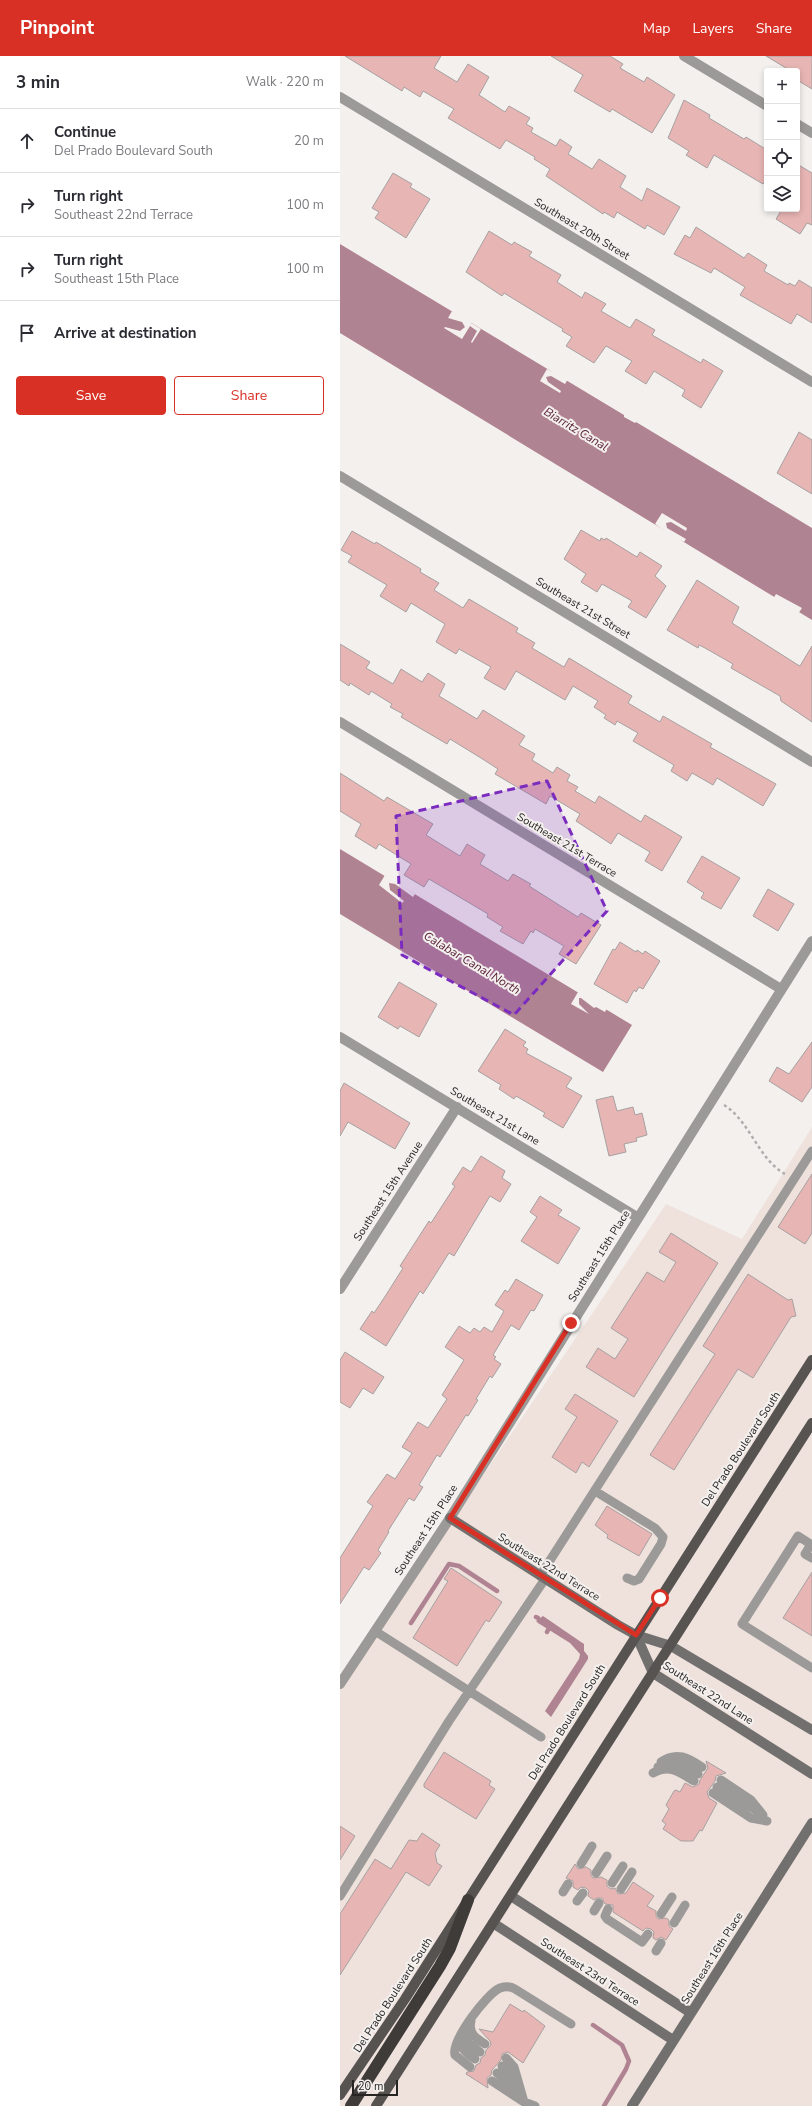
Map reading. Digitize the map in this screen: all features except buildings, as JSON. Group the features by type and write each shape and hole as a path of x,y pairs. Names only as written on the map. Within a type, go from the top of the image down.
{"highway":[{"path":"351,2106 440,1966 450,1948 468,1900"}],"main road":[{"name":"Del Prado Boulevard South","path":"340,2095 406,1999 812,1360"},
{"path":"376,2106 812,1423"}],"street":[{"path":"684,56 764,104"},
{"name":"Southeast 20th Street","path":"340,97 812,382"},
{"path":"800,126 812,133"},
{"name":"Southeast 21st Street","path":"340,476 812,762"},
{"name":"Southeast 21st Terrace","path":"340,722 781,989"},
{"name":"Southeast 15th Place","path":"340,1684 450,1518 637,1217 812,941"},
{"name":"Southeast 21st Lane","path":"340,1037 637,1217"},
{"name":"Southeast 15th Avenue","path":"341,1286 457,1107"},
{"name":"Southeast 22nd Terrace","path":"450,1518 543,1578 636,1635"},
{"name":"Southeast 22nd Lane","path":"636,1635 671,1646 812,1730"},
{"name":"Southeast 22nd Lane","path":"636,1635 653,1673 812,1774"},
{"name":"Southeast 16th Place","path":"632,2106 812,1823"},
{"name":"Southeast 23rd Terrace","path":"511,1896 691,2013"},
{"name":"Southeast 23rd Terrace","path":"493,1923 673,2040"}],"lane":[{"path":"340,1896 469,1691 543,1578 595,1491 812,1151"},
{"path":"595,1491 654,1528 663,1537 661,1544 640,1579 634,1581 627,1578"},
{"path":"812,1558 805,1554 812,1544 798,1536 742,1624 812,1668"},
{"path":"375,1630 541,1737"},
{"path":"658,1767 666,1762 675,1762 698,1774"},
{"path":"717,1787 751,1800 763,1816 751,1818 717,1787"},
{"path":"581,1864 592,1846"},
{"path":"596,1873 607,1856"},
{"path":"612,1883 623,1866"},
{"path":"621,1889 632,1872"},
{"path":"661,1914 672,1897"},
{"path":"674,1923 685,1905"},
{"path":"608,1909 605,1916 607,1920 642,1942 648,1934"},
{"path":"466,2028 470,2027 478,2055 462,2049 460,2042 466,2028 492,1994 506,1986 515,1989 571,2024"},
{"path":"520,2099 514,2066 500,2069 520,2099 535,2106"}],"path":[{"path":"713,1097 733,1111 777,1169 794,1180"}],"highlighted area":[{"path":"547,781 607,911 514,1015 402,955 396,816"}],"shaded area":[{"path":"812,1127 812,2106 340,2106 340,1688 666,1204 742,1239"}],"water":[{"name":"Biarritz Canal","path":"340,244 624,415 624,417 635,423 636,422 812,528 812,620 340,333"},
{"name":"Calabar Canal North","path":"340,849 632,1025 603,1072 340,914"},
{"path":"543,1616 584,1644 584,1651 588,1656 588,1659 551,1717 545,1711 579,1659 580,1654 570,1643 536,1621"}],"pier":[{"path":"452,311 471,321 471,323 481,329 472,343 471,342 477,331 470,326 462,339 444,328 460,331 465,327 462,322 448,318"},
{"path":"547,369 568,379 565,384 551,376 546,377 548,382 561,391 560,393 540,381"},
{"path":"662,513 687,528 686,531 671,522 666,523 667,528 686,539 684,542 678,539 677,540 655,524"},
{"path":"776,594 802,608 798,614 773,599"},
{"path":"385,875 415,894 413,897 395,884 389,883 390,890 404,901 402,903 379,885"},
{"path":"578,992 607,1008 605,1012 596,1007 594,1008 581,998 579,998 579,1004 589,1014 571,1004"}],"waterway":[{"path":"411,1623 449,1564 459,1566 497,1591"},
{"path":"593,2025 622,2045 629,2061 626,2069 604,2106"}],"route":[{"path":"571,1323 450,1518 636,1635 660,1598"}]}
